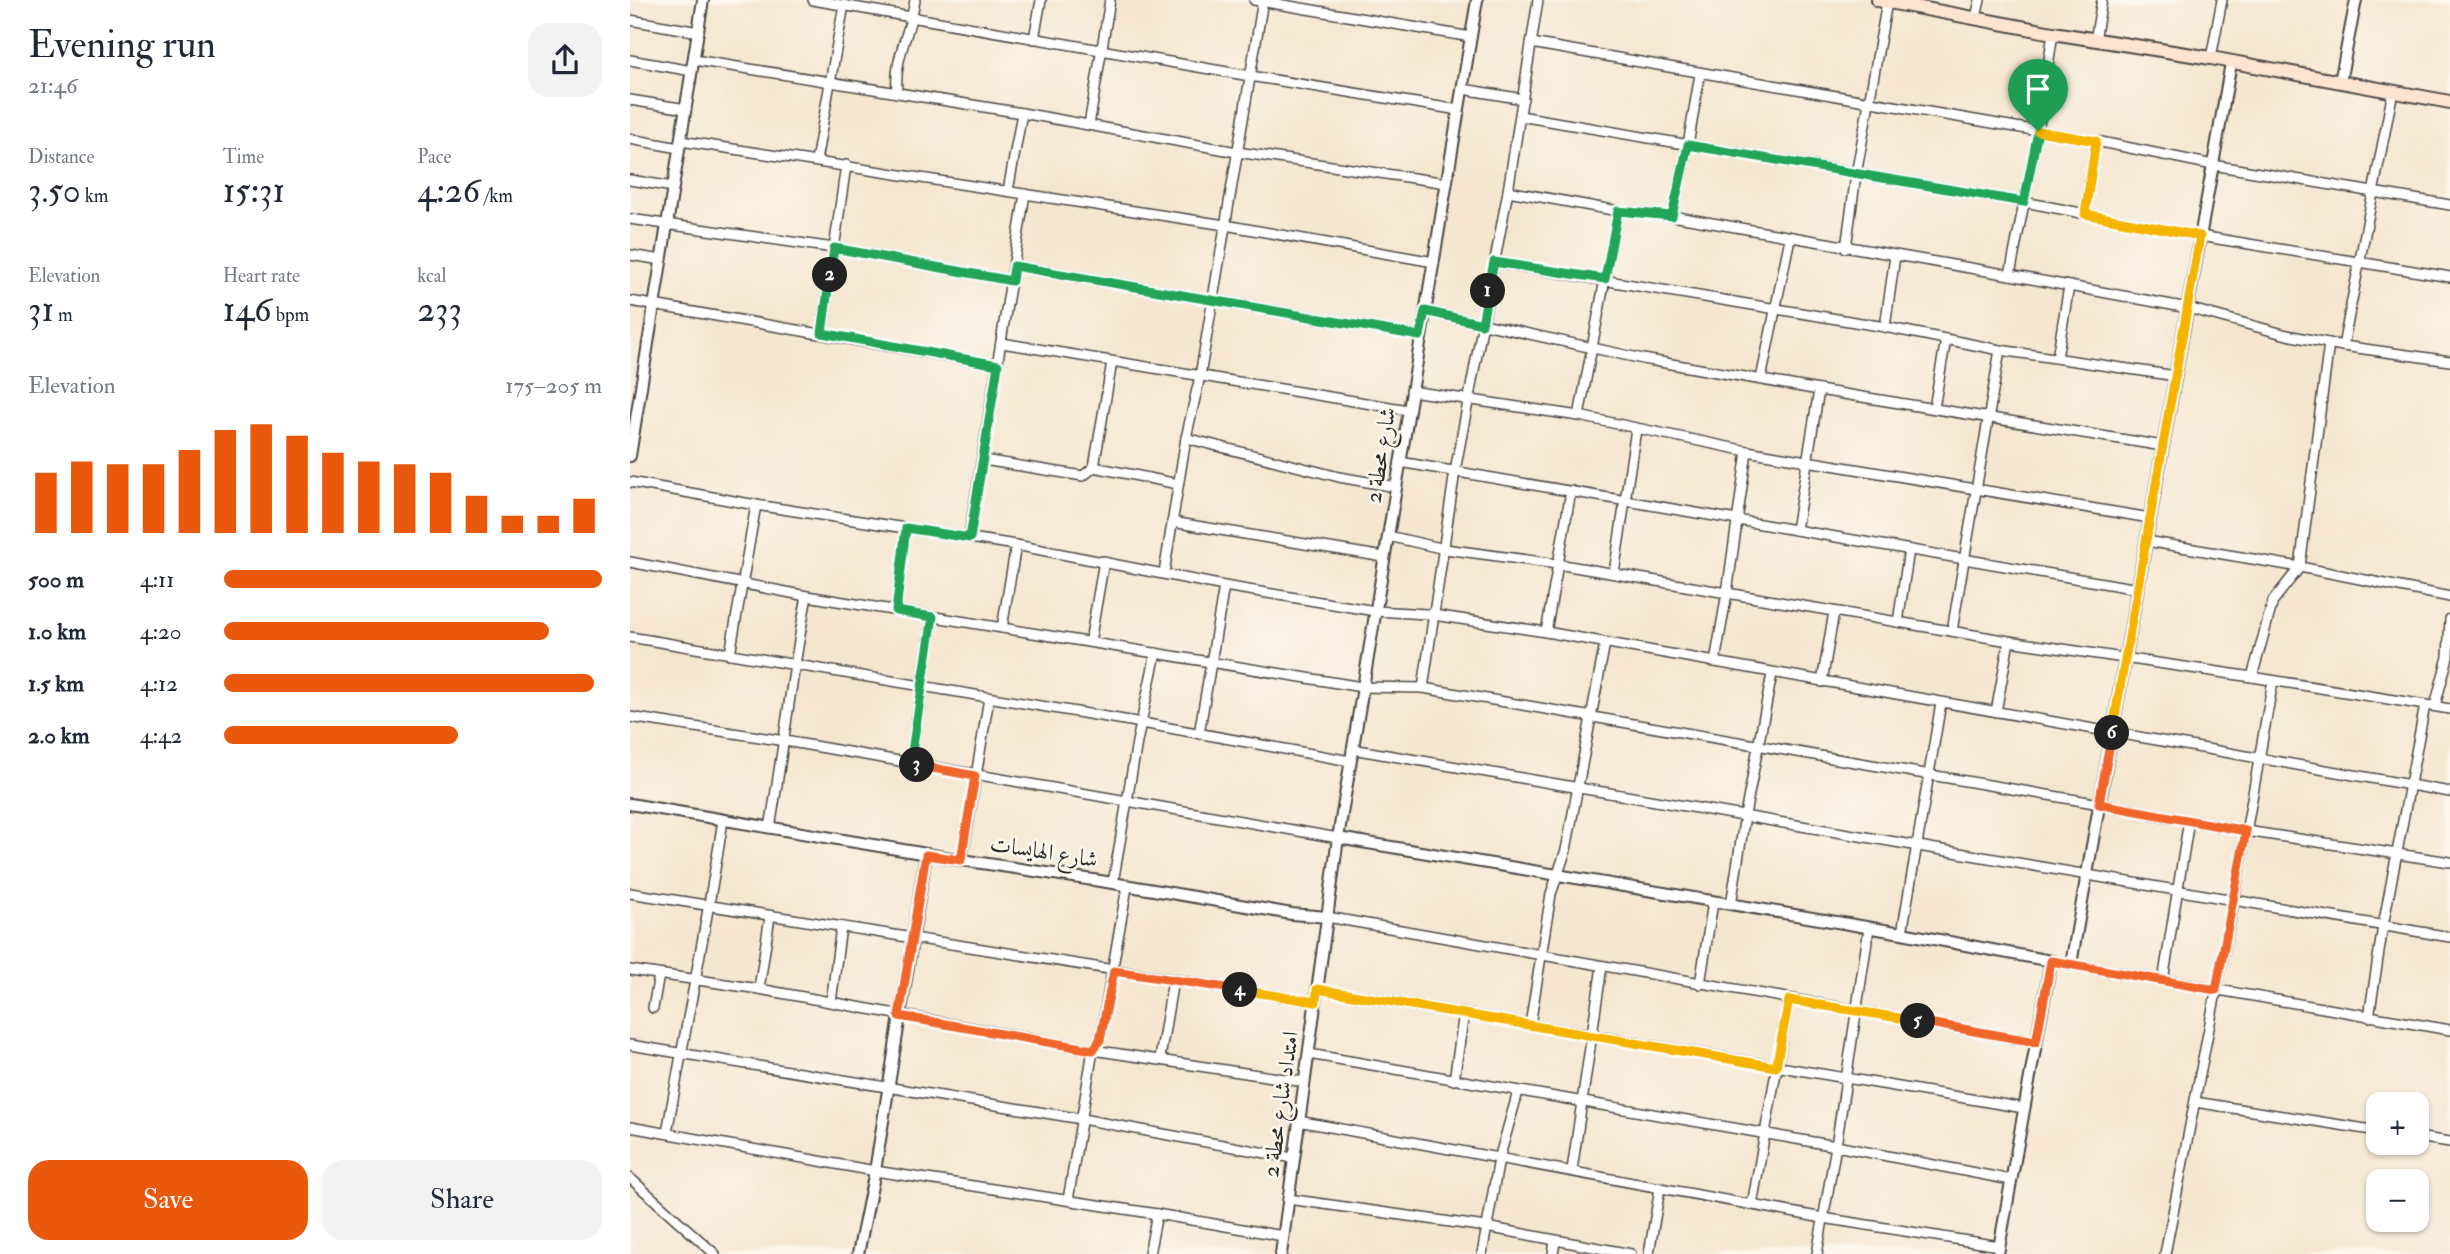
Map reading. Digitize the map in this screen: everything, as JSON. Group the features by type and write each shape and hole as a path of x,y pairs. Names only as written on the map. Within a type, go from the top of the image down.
{"main road":[{"path":"1882,1 2450,102"}],"street":[{"path":"630,456 636,382 654,305 704,0"},
{"path":"813,0 1460,110"},
{"path":"897,93 897,62 913,17 915,0"},
{"path":"1034,39 1041,0"},
{"path":"1089,125 1110,0"},
{"path":"1164,573 1186,438 1213,300 1260,0 1471,37"},
{"name":"شارع محطة 2","path":"1327,917 1362,687 1477,0"},
{"path":"1423,688 1455,471 1508,191 1538,0"},
{"path":"1976,18 1980,0"},
{"path":"2095,40 2102,0"},
{"path":"2211,58 2222,0"},
{"path":"2340,82 2356,0"},
{"path":"1846,248 1882,1"},
{"path":"817,161 844,5"},
{"path":"630,20 699,32"},
{"path":"2010,275 2038,131 2053,33"},
{"path":"1531,43 2450,205"},
{"path":"630,60 897,93 1237,152 1447,183"},
{"path":"2071,964 2231,63"},
{"path":"1672,216 1700,74"},
{"path":"1463,89 1523,99"},
{"path":"2343,346 2393,92"},
{"path":"630,100 686,109"},
{"path":"1008,191 1022,113"},
{"path":"1520,116 2024,202 2200,236 2450,277"},
{"path":"630,139 846,165 1225,225 1434,262"},
{"path":"2085,214 2096,141"},
{"path":"822,333 846,165"},
{"path":"630,180 673,187"},
{"path":"1508,191 1618,211 1672,216 2010,275 2188,308 2343,346 2450,361"},
{"path":"970,538 1025,194"},
{"path":"1579,416 1618,211"},
{"path":"630,219 834,248 1012,281"},
{"path":"1761,379 1790,238"},
{"path":"630,255 662,260"},
{"path":"1885,327 1895,256"},
{"path":"1494,262 1885,327 2000,350 2176,376"},
{"path":"1014,266 1420,336"},
{"path":"2057,358 2070,286"},
{"path":"630,301 998,365"},
{"path":"1425,311 1591,349 1819,390 2163,446"},
{"path":"1934,408 1946,340"},
{"path":"1002,343 1408,410"},
{"path":"2252,677 2273,601 2300,567 2329,343"},
{"path":"1952,631 2000,350"},
{"path":"983,460 1083,477 1094,467 1112,362"},
{"path":"1796,530 1819,390"},
{"path":"1411,391 1579,416 1747,451 2150,518"},
{"path":"1614,573 1636,429"},
{"path":"1186,438 1339,477 1396,487"},
{"path":"1715,662 1747,451"},
{"path":"1400,462 2138,589"},
{"path":"1094,467 1178,484"},
{"path":"630,482 756,505 1016,545 1224,586 1376,611 1433,615 1546,632 2450,792"},
{"path":"1546,632 1571,491"},
{"path":"730,654 756,505"},
{"path":"1172,522 1384,557"},
{"path":"896,611 906,528"},
{"path":"1388,536 1445,549 1614,573 2009,641 2450,709"},
{"path":"2146,541 2300,567 2450,597"},
{"path":"1002,628 1016,545"},
{"path":"1898,622 1909,550"},
{"path":"1090,642 1104,561"},
{"path":"630,562 896,611 1362,687 1423,688 2246,831 2450,862"},
{"path":"1199,734 1224,586"},
{"path":"770,828 807,596"},
{"path":"1822,682 1833,612"},
{"path":"910,764 933,617"},
{"path":"2435,706 2448,657 2450,619"},
{"path":"630,637 1142,723 1350,761"},
{"path":"1996,712 2009,641"},
{"path":"1530,1025 1551,894 1566,850 1605,643"},
{"path":"1113,883 1156,653"},
{"path":"1731,905 1772,674"},
{"path":"2165,1254 2234,900 2273,681"},
{"path":"961,860 989,698"},
{"path":"1902,933 1941,703"},
{"path":"2369,1017 2396,853 2425,705"},
{"path":"630,717 785,741 1126,803 1902,933 2450,1030"},
{"path":"1352,749 1745,815 2087,877 2450,937"},
{"name":"شارع الهايسات","path":"630,804 926,855 1113,883 1292,914 1327,917"},
{"path":"667,1133 723,820"},
{"path":"2162,981 2189,820"},
{"path":"858,1254 875,1171 926,855"},
{"path":"1068,1200 1093,1050 1100,1040 1127,887"},
{"path":"630,893 1316,1002"},
{"path":"1700,984 1713,902"},
{"path":"759,989 770,916"},
{"path":"1327,917 2036,1042"},
{"name":"امتداد شارع محطة 2","path":"1281,1254 1327,917"},
{"path":"831,1002 841,927"},
{"path":"1817,1254 1869,928"},
{"path":"1298,1121 1998,1250 2051,961"},
{"path":"1572,1170 1602,966"},
{"path":"630,970 759,989 1093,1050 1305,1082"},
{"path":"653,1008 659,975"},
{"path":"1160,1058 1173,980"},
{"path":"1317,989 2024,1108"},
{"path":"1752,1205 1789,1000"},
{"path":"1454,1080 1464,1013"},
{"path":"630,1045 1082,1119 1293,1158"},
{"path":"1309,1054 1765,1136 1836,1146 2011,1180"},
{"path":"1482,1254 1499,1159 1518,1092"},
{"path":"2195,1102 2366,1129"},
{"path":"630,1128 875,1171 1157,1213 1283,1236"},
{"path":"2429,1139 2450,1142"},
{"path":"630,1178 715,1254"},
{"path":"1649,1254 1660,1188"},
{"path":"1288,1199 1486,1227 1631,1254"},
{"path":"1149,1254 1157,1213"},
{"path":"1553,1254 1555,1241"}],"route":[{"path":"2038,131 2096,141 2085,214 2200,236 2099,804 2246,831 2216,990 2051,961 2036,1042 1789,1000 1776,1067 1317,989 1316,1002 1114,971 1100,1040 1093,1050 899,1016 926,855 961,860 975,776 910,764 933,617 896,611 906,528 970,538 998,365 822,333 834,248 1012,281 1014,266 1420,336 1425,311 1482,324 1494,262 1605,279 1618,211 1672,216 1688,145 2024,202 2038,131"}]}
